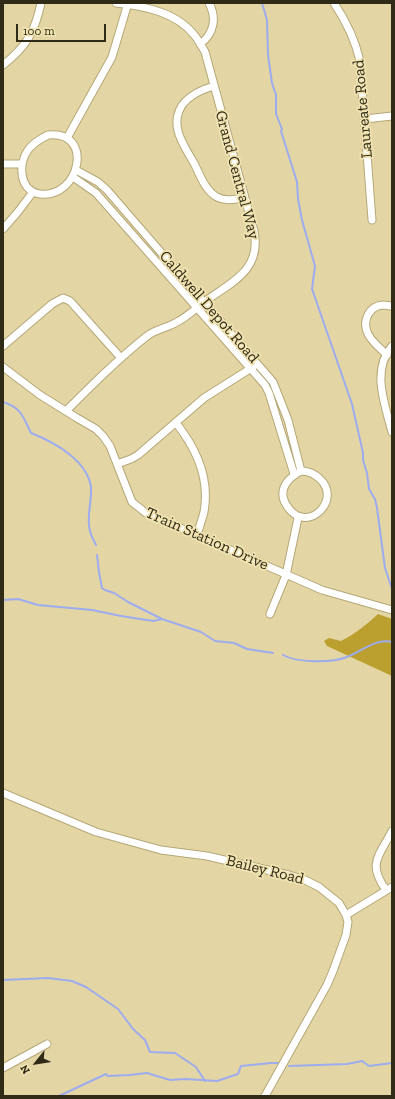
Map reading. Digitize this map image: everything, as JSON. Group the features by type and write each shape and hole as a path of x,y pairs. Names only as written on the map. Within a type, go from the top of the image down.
{"street":[{"path":"3,65 23,48 30,37 41,3"},
{"name":"Grand Central Way","path":"66,411 121,358 148,335 156,330 178,322 237,279 254,258 256,240 205,52 195,36 187,27 177,20 146,7 116,3"},
{"path":"200,44 209,37 213,26 213,15 209,3"},
{"name":"Laureate Road","path":"334,3 350,29 357,46 360,61 372,220"},
{"path":"67,138 112,57 128,4"},
{"path":"214,86 197,92 183,103 178,117 178,131 200,176 211,193 221,199 228,200 244,198"},
{"path":"365,118 392,116"},
{"path":"48,135 60,135 67,138 77,153 77,165 73,177 60,189 54,192 45,194 29,190 22,177 22,164 28,150 32,145 48,135"},
{"path":"3,164 22,164"},
{"name":"Caldwell Depot Road","path":"76,170 98,182 107,190 273,382 288,420 298,472"},
{"name":"Caldwell Depot Road","path":"73,177 96,193 265,385 298,472"},
{"path":"3,229 33,192"},
{"path":"3,346 52,304 63,298 70,301 121,358"},
{"path":"387,355 369,335 365,326 367,317 371,310 381,305 392,306"},
{"path":"392,346 383,362 381,375 381,390 392,432"},
{"path":"117,464 138,455 204,398 258,363"},
{"name":"Train Station Drive","path":"3,367 30,388 96,429 103,436 110,446 127,493 132,502 139,508 152,516 322,590 392,610"},
{"path":"176,423 191,444 203,474 205,493 204,511 197,535"},
{"path":"308,471 322,480 327,488 328,495 326,503 321,510 306,518 298,518 287,507 283,490 287,480 298,472 308,471"},
{"path":"270,614 286,575 298,518"},
{"name":"Bailey Road","path":"3,793 96,832 162,850 208,856 302,879 320,887 328,893 340,903 346,915"},
{"path":"265,1096 334,971 348,928 346,915 389,889 377,877 375,868 376,862 392,831"},
{"path":"3,1068 47,1044"}],"shaded area":[{"path":"378,614 392,619 392,676 327,646 324,641 329,638 341,641 360,629"}],"waterway":[{"path":"262,3 267,20 268,55 272,83 276,95 276,114 282,129 281,131 297,182 298,199 302,220 315,266 312,289 352,404 369,489 375,499 377,508 385,568 392,589"},
{"path":"3,402 18,410 24,418 31,433 50,441 68,453 83,468 91,487 89,526 91,535 96,545"},
{"path":"97,555 102,588 105,590 114,593 128,602 162,619 201,632 215,641 234,643 247,649 273,653"},
{"path":"3,600 18,599 38,605 92,610 153,621 162,619"},
{"path":"283,655 289,658 305,661 333,660 347,657 368,646 380,642 392,642"},
{"path":"3,980 48,978 72,981 86,987 118,1009 133,1029 145,1040 150,1052 175,1053 196,1067 205,1081"},
{"path":"289,1066 347,1064 362,1061 369,1066 392,1063"},
{"path":"59,1096 106,1074 108,1076 147,1073 170,1080 185,1079 217,1081 238,1074 241,1066 280,1063"}]}
